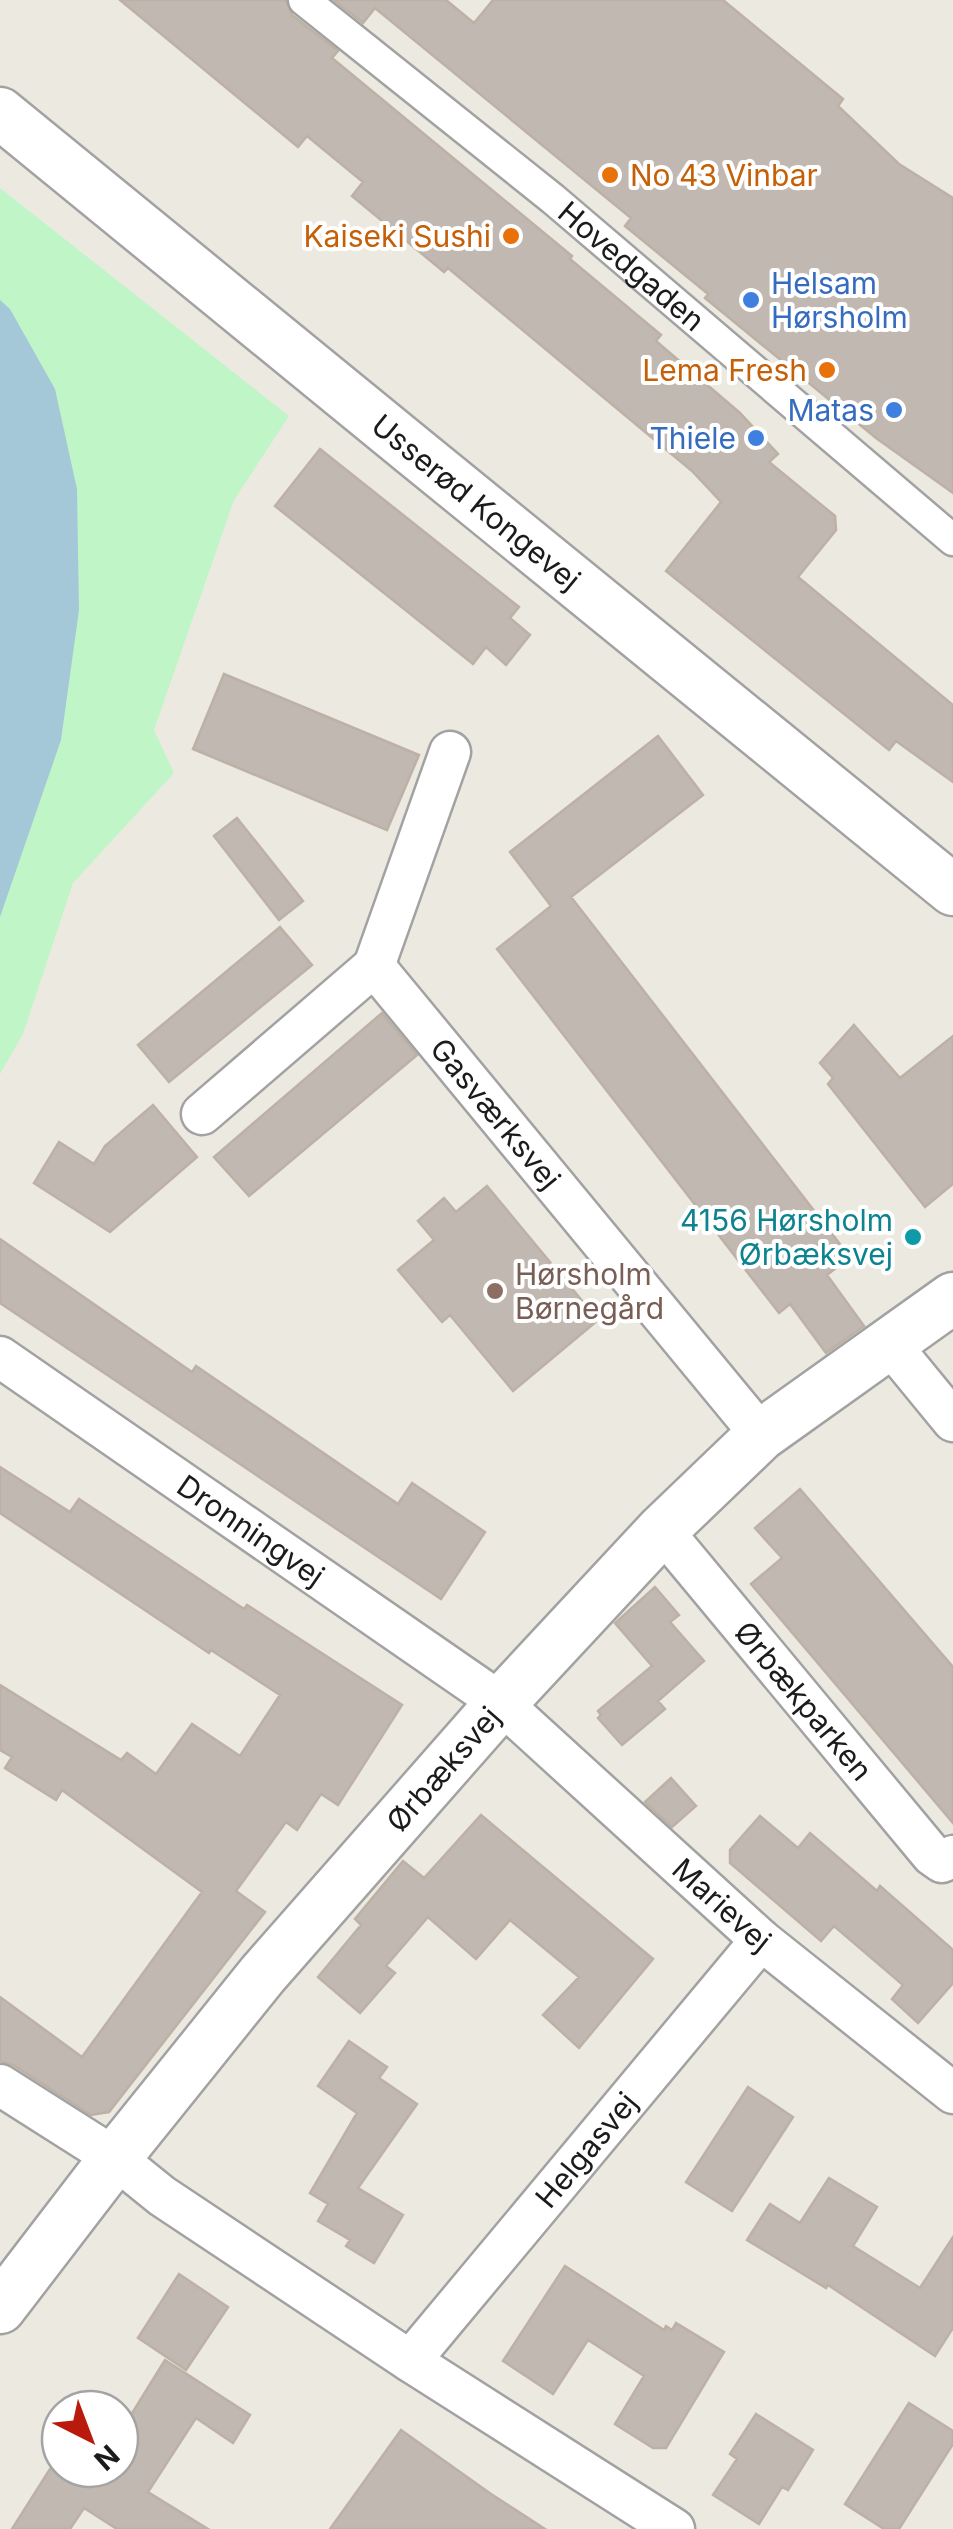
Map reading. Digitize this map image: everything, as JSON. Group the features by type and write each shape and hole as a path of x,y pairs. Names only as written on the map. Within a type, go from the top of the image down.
{"street":[{"name":"Hovedgaden","path":"304,0 554,199 953,540"},
{"name":"Usserød Kongevej","path":"0,113 953,890"},
{"path":"202,1114 374,966 450,752"},
{"name":"Gasværksvej","path":"374,966 762,1435"},
{"name":"Ørbæksvej","path":"0,2308 264,1974 501,1703 662,1530 762,1435 953,1298"},
{"path":"888,1343 953,1421"},
{"name":"Dronningvej","path":"0,1357 501,1703"},
{"name":"Ørbækparken","path":"662,1530 932,1856 942,1862 953,1856"},
{"name":"Marievej","path":"501,1703 762,1940 953,2093"},
{"name":"Helgasvej","path":"410,2361 762,1940"},
{"path":"0,2085 115,2158 162,2196 410,2361 674,2529"}],"green space":[{"path":"0,188 289,416 234,500 154,730 174,773 73,883 23,1034 0,1074"}],"water":[{"path":"0,300 10,309 55,389 77,489 79,610 61,740 0,917"}],"building":[{"path":"120,0 286,0 292,15 338,51 332,58 572,256 570,259 661,335 656,341 740,413 778,454 769,462 835,516 836,530 798,577 953,705 953,782 896,741 889,750 666,571 721,502 692,471 448,268 444,272 352,196 363,182 307,136 298,147"},
{"path":"334,0 446,0 474,23 493,0 723,0 843,99 838,106 899,164 953,198 953,493 876,438 705,298 708,294 625,226 631,218 375,8 363,23"},
{"path":"320,449 519,607 510,618 530,635 506,665 486,647 473,664 275,506"},
{"path":"224,674 419,755 387,830 193,749"},
{"path":"658,736 703,795 571,897 850,1257 827,1275 864,1326 826,1353 790,1304 779,1313 497,949 551,906 510,852"},
{"path":"237,818 303,901 279,920 214,836"},
{"path":"280,927 312,965 169,1082 138,1045"},
{"path":"382,1013 417,1055 249,1196 214,1157"},
{"path":"854,1025 900,1078 953,1036 953,1184 925,1207 828,1084 833,1078 820,1063"},
{"path":"153,1105 197,1157 110,1232 34,1183 59,1142 94,1164 105,1146"},
{"name":"Hørsholm Børnegård","path":"487,1186 598,1320 513,1391 450,1315 442,1322 398,1270 434,1240 418,1221 444,1198 456,1212"},
{"path":"0,1239 192,1372 196,1366 398,1504 412,1483 485,1532 441,1599 0,1303"},
{"path":"0,1467 70,1512 79,1499 244,1609 247,1605 402,1705 338,1805 321,1794 297,1830 286,1822 236,1891 265,1912 109,2112 91,2115 13,2065 0,2061 0,1997 82,2057 202,1892 62,1790 56,1800 5,1768 12,1757 0,1750 0,1685 121,1760 127,1753 156,1774 192,1724 240,1756 280,1695 211,1650 209,1653 0,1513"},
{"path":"800,1489 953,1667 953,1823 751,1584 782,1558 755,1528"},
{"path":"655,1587 679,1615 670,1622 704,1661 658,1701 665,1709 622,1745 598,1718 598,1711 652,1666 615,1623"},
{"path":"671,1778 696,1806 672,1827 645,1802"},
{"path":"481,1815 653,1959 579,2048 543,2015 579,1977 510,1920 476,1959 428,1917 386,1966 395,1973 360,2013 318,1977 361,1925 355,1919 403,1861 424,1878"},
{"path":"760,1816 798,1848 810,1833 877,1891 880,1886 953,1950 953,1983 918,2023 892,1999 903,1985 834,1926 821,1941 730,1863 730,1850"},
{"path":"349,2041 387,2067 379,2078 417,2104 358,2188 403,2215 374,2263 346,2246 350,2240 318,2221 328,2204 310,2193 357,2113 318,2086"},
{"path":"748,2087 793,2117 732,2211 686,2182"},
{"path":"829,2178 877,2207 853,2246 920,2288 953,2237 953,2328 935,2356 828,2285 826,2288 747,2240 770,2204 800,2223"},
{"path":"565,2266 664,2330 666,2326 672,2330 676,2323 724,2352 666,2448 653,2448 615,2424 644,2376 588,2340 553,2394 503,2361"},
{"path":"179,2274 228,2307 186,2370 138,2338"},
{"path":"165,2360 250,2415 233,2443 196,2418 148,2492 208,2529 117,2529 84,2508 70,2529 12,2529 40,2485 40,2489 140,2489 140,2400"},
{"path":"909,2403 953,2431 953,2444 899,2529 884,2529 845,2504"},
{"path":"756,2414 813,2450 788,2490 782,2487 759,2524 713,2495 737,2459 730,2454"},
{"path":"401,2430 491,2494 545,2529 330,2529"}],"place":[{"name":"No 43 Vinbar","path":"610,175"},
{"name":"Kaiseki Sushi","path":"511,236"},
{"name":"Helsam Hørsholm","path":"751,300"},
{"name":"Lema Fresh","path":"827,370"},
{"name":"Matas","path":"894,410"},
{"name":"Thiele","path":"756,438"},
{"name":"4156 Hørsholm Ørbæksvej","path":"913,1237"},
{"name":"Hørsholm Børnegård","path":"495,1291"}]}
